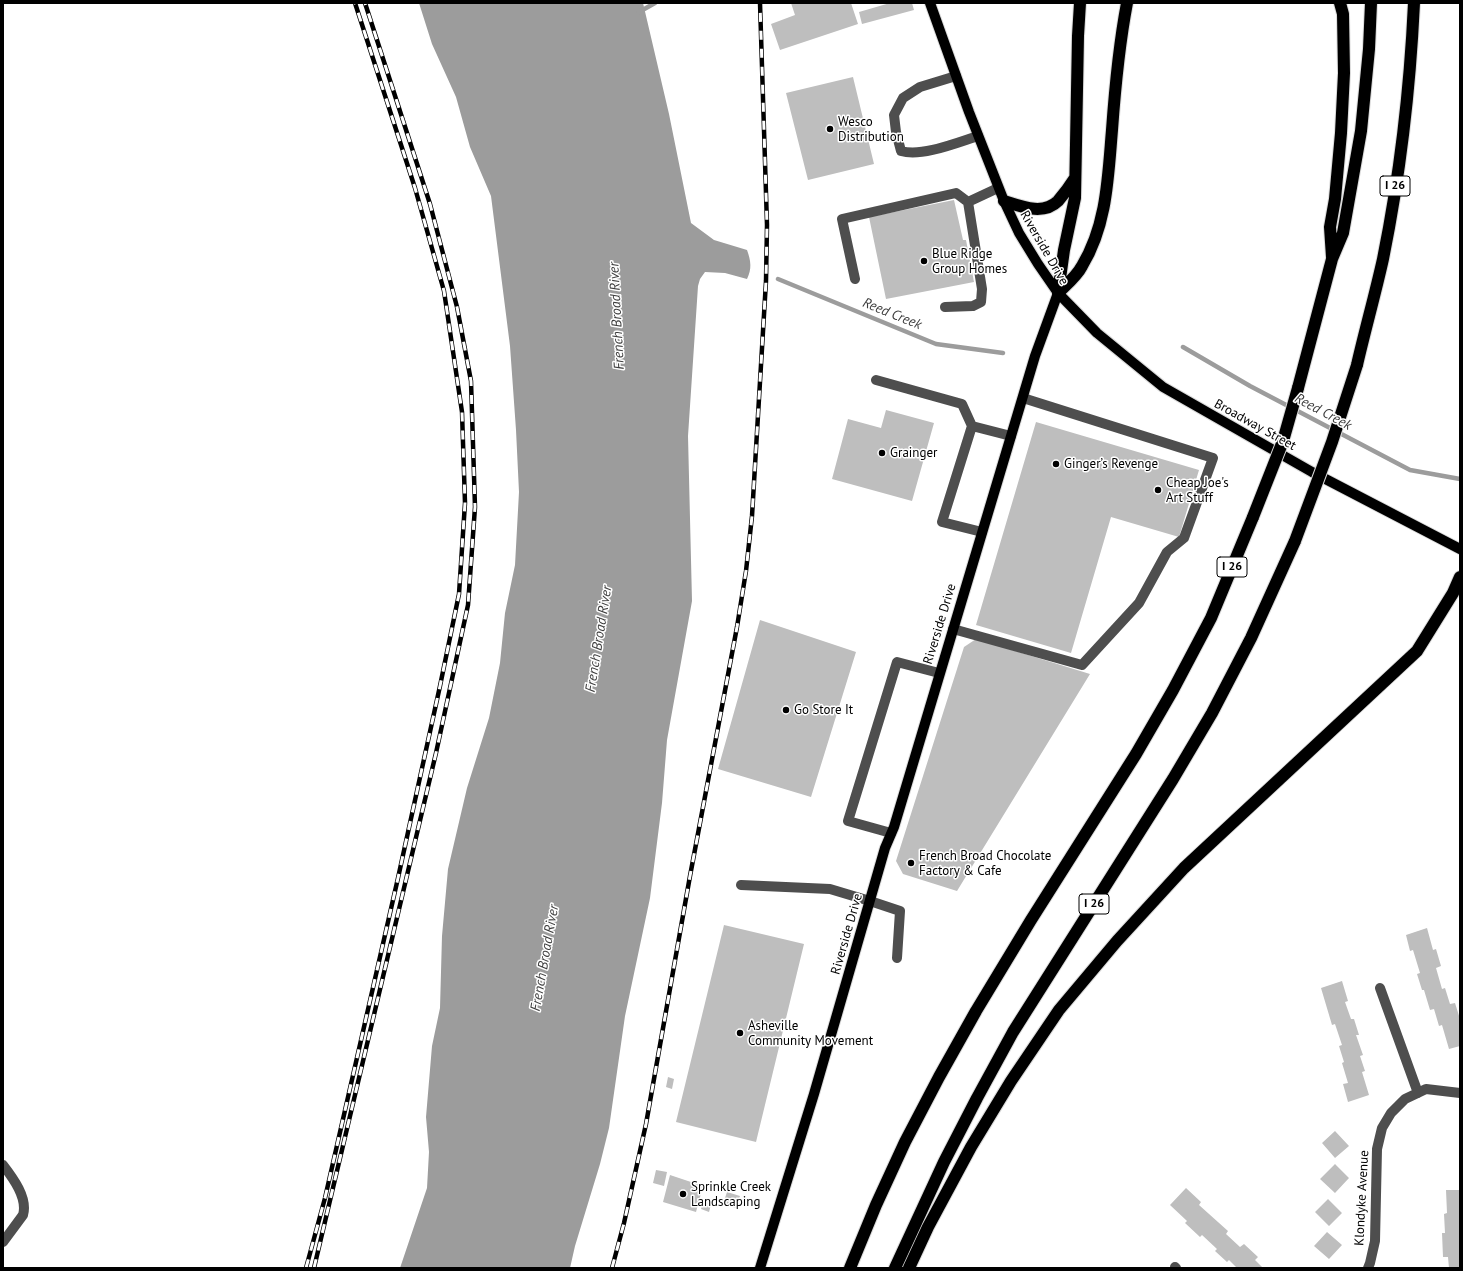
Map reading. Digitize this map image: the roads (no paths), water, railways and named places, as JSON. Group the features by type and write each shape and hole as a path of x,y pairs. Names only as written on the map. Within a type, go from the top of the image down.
{"highway":[{"path":"1058,293 1064,250 1075,198 1080,3"},
{"path":"1058,293 1082,267 1094,243 1101,220 1106,196 1114,98 1126,3"},
{"path":"1332,260 1330,227 1335,199 1341,133 1344,73 1343,14 1340,3"},
{"name":"I 26","path":"850,1268 876,1205 902,1149 939,1077 976,1011 1027,926 1136,754 1173,690 1211,618 1253,517 1283,442 1332,260 1343,232 1361,131 1369,49 1371,3"},
{"name":"I 26","path":"895,1268 944,1162 1013,1032 1173,779 1212,713 1251,638 1295,541 1332,442 1357,365 1383,260 1404,137 1412,47 1414,3"},
{"path":"1004,201 1033,210 1044,208 1057,202 1075,178"},
{"path":"910,1268 928,1228 971,1147 1011,1081 1059,1010 1117,941 1184,868 1417,651 1453,593 1460,577"}],"main road":[{"name":"Riverside Drive","path":"760,1268 814,1094 870,901 1035,356 1058,293 1038,264 1019,232 998,188 930,3"},
{"name":"Broadway Street","path":"1058,293 1097,333 1163,387 1312,472 1460,549"}],"street":[{"path":"956,76 920,87 903,98 894,115 896,132 901,151 909,153 922,153 978,136"},
{"path":"968,202 998,188"},
{"path":"855,279 842,219 956,193 968,202 982,289 981,302 973,306 945,307"},
{"path":"876,380 962,404 972,426 942,522 982,532"},
{"path":"953,629 1082,665 1139,603 1167,552 1184,538 1213,458 1023,398"},
{"path":"972,426 1011,436"},
{"path":"891,833 848,821 897,662 939,674"},
{"path":"741,885 830,889 900,911 897,958"},
{"path":"1380,988 1418,1093"},
{"name":"Klondyke Avenue","path":"1368,1268 1375,1241 1377,1149 1382,1128 1391,1113 1405,1099 1426,1089 1460,1093"},
{"path":"3,1165 18,1190 24,1204 24,1210 23,1215 3,1242"}],"water":[{"name":"French Broad River","path":"419,3 643,3 669,114 691,223 714,240 747,250 750,261 750,272 747,279 725,273 705,272 700,279 698,286 688,436 692,601 667,740 662,803 650,898 625,1016 609,1128 570,1268 400,1268 427,1188 429,1152 426,1117 432,1046 440,1008 442,936 448,869 467,788 489,718 500,663 505,613 515,565 519,492 510,346 491,196 470,147 456,97 432,44"}],"waterway":[{"path":"639,12 655,3"},
{"name":"Reed Creek","path":"778,279 936,344 1003,353"},
{"name":"Reed Creek","path":"1183,347 1250,386 1410,470 1460,479"}],"railway":[{"path":"306,1268 325,1198 440,686 459,594 465,503 462,412 444,291 415,188 355,3"},
{"path":"314,1268 436,753 468,605 475,507 471,381 457,307 430,204 365,3"},
{"path":"612,1268 624,1223 646,1124 746,571 752,516 766,281 767,225 760,3"}],"place":[{"name":"Wesco Distribution","path":"830,129"},
{"name":"Blue Ridge Group Homes","path":"924,261"},
{"name":"Grainger","path":"882,453"},
{"name":"Ginger’s Revenge","path":"1056,464"},
{"name":"Cheap Joe's Art Stuff","path":"1158,490"},
{"name":"Go Store It","path":"786,710"},
{"name":"French Broad Chocolate Factory & Cafe","path":"911,863"},
{"name":"Asheville Community Movement","path":"740,1033"},
{"name":"Sprinkle Creek Landscaping","path":"683,1194"}]}
